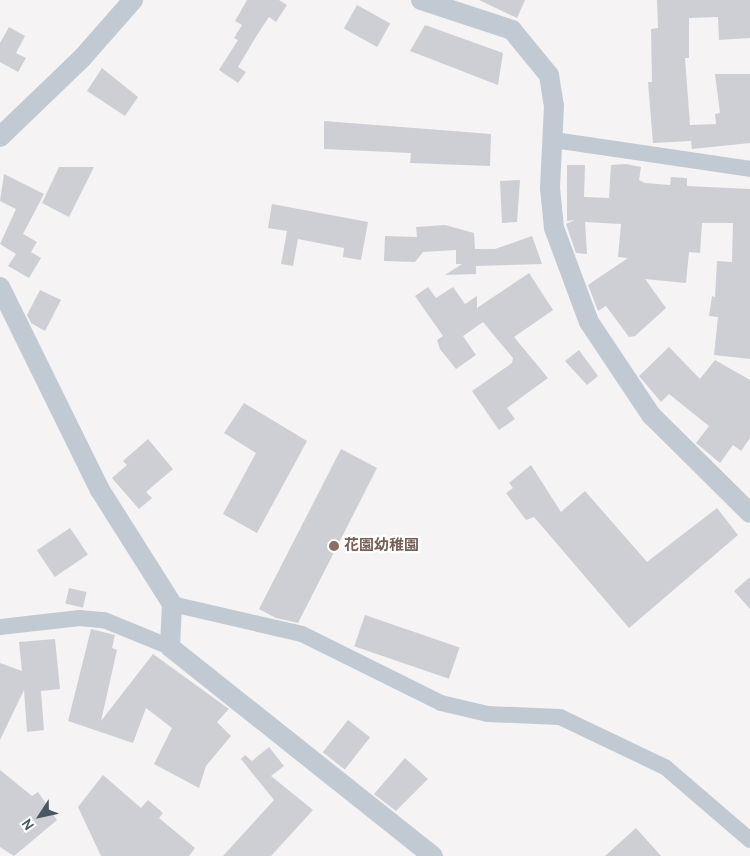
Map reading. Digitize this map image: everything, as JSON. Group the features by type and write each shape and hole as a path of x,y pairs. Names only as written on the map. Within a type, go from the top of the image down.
{"street":[{"path":"0,137 83,57 133,0"},
{"path":"420,0 485,18 527,43 550,75 554,140 550,188 554,228 589,322 651,415 750,513"},
{"path":"554,140 750,169"},
{"path":"0,287 100,490 172,604 170,647"},
{"path":"172,604 302,634 441,703 488,714 560,717 665,767 750,840"},
{"path":"0,627 79,618 104,620 170,647 433,856"}],"building":[{"path":"247,0 279,0 287,5 276,22 269,17 257,35 238,67 246,72 238,83 219,70 238,40 234,38 242,25 235,21"},
{"path":"479,0 525,0 517,18"},
{"path":"657,0 750,0 750,38 719,40 718,17 689,18 689,58 685,58 690,125 716,124 715,114 720,113 715,74 750,74 750,143 692,149 691,141 653,143 648,82 652,82 651,29 658,28"},
{"path":"357,5 390,23 377,47 344,29"},
{"path":"425,25 503,53 498,85 410,51"},
{"path":"9,27 25,36 16,53 26,58 18,72 0,62 0,43"},
{"path":"102,68 138,97 125,116 87,91"},
{"path":"324,121 491,134 490,166 410,163 411,153 324,149"},
{"path":"626,164 641,167 639,180 645,183 670,185 671,177 687,178 687,186 750,189 750,359 714,355 718,317 709,316 712,296 715,297 717,261 732,262 733,223 702,223 700,253 689,252 686,283 645,279 666,308 635,336 629,337 606,306 598,311 588,285 628,258 618,257 621,224 585,222 587,254 576,253 566,224 575,220 567,221 567,165 585,165 584,197 609,198 611,165"},
{"path":"59,167 94,167 69,217 42,203"},
{"path":"4,174 44,194 23,234 37,242 31,252 41,258 29,278 8,266 16,254 0,244 16,209 0,201"},
{"path":"520,180 517,222 502,223 500,181"},
{"path":"272,204 368,222 361,260 343,257 344,248 298,239 293,266 281,264 287,231 268,228"},
{"path":"445,225 474,233 475,249 495,249 532,236 542,264 476,266 476,274 445,275 462,264 456,264 456,250 423,252 415,262 384,261 385,236 417,237 416,227"},
{"path":"529,273 553,310 514,337 548,378 507,408 515,419 499,430 472,391 512,363 513,358 483,322 463,336 476,355 456,369 440,349 437,340 443,336 415,296 428,287 436,298 453,287 465,304 477,296 477,308"},
{"path":"40,290 61,300 45,331 31,323 27,315"},
{"path":"669,347 700,379 715,360 750,380 750,438 741,451 733,445 720,463 696,443 709,426 669,394 661,402 639,376"},
{"path":"579,350 598,376 587,385 565,361"},
{"path":"244,403 307,441 257,533 223,514 256,453 224,433"},
{"path":"148,439 173,469 146,492 152,498 139,509 112,478 127,465 123,461"},
{"path":"341,449 377,468 298,623 276,618 259,609"},
{"path":"531,465 561,512 585,491 647,562 717,508 738,535 629,628 534,517 526,520 506,493 513,488 509,483"},
{"path":"70,528 88,555 55,577 37,550"},
{"path":"750,577 750,609 734,591"},
{"path":"69,588 87,592 83,608 65,604"},
{"path":"365,615 460,648 449,679 354,646"},
{"path":"91,629 115,635 112,648 117,650 101,721 153,654 229,709 217,722 231,736 206,766 199,788 154,764 172,728 146,708 133,743 68,721"},
{"path":"55,639 60,689 41,691 44,730 27,732 24,690 0,740 0,663 22,671 19,642"},
{"path":"348,720 370,737 345,770 323,752"},
{"path":"269,747 284,766 271,776 313,810 271,856 223,856 274,800 241,759 245,755 252,761"},
{"path":"405,758 428,779 396,811 374,794"},
{"path":"0,770 32,796 38,792 57,820 14,856 0,847"},
{"path":"103,775 141,808 148,800 163,813 159,818 195,848 189,856 101,856 78,807"},
{"path":"636,828 661,856 605,856"}],"place":[{"name":"花園幼稚園","path":"334,546"}]}
